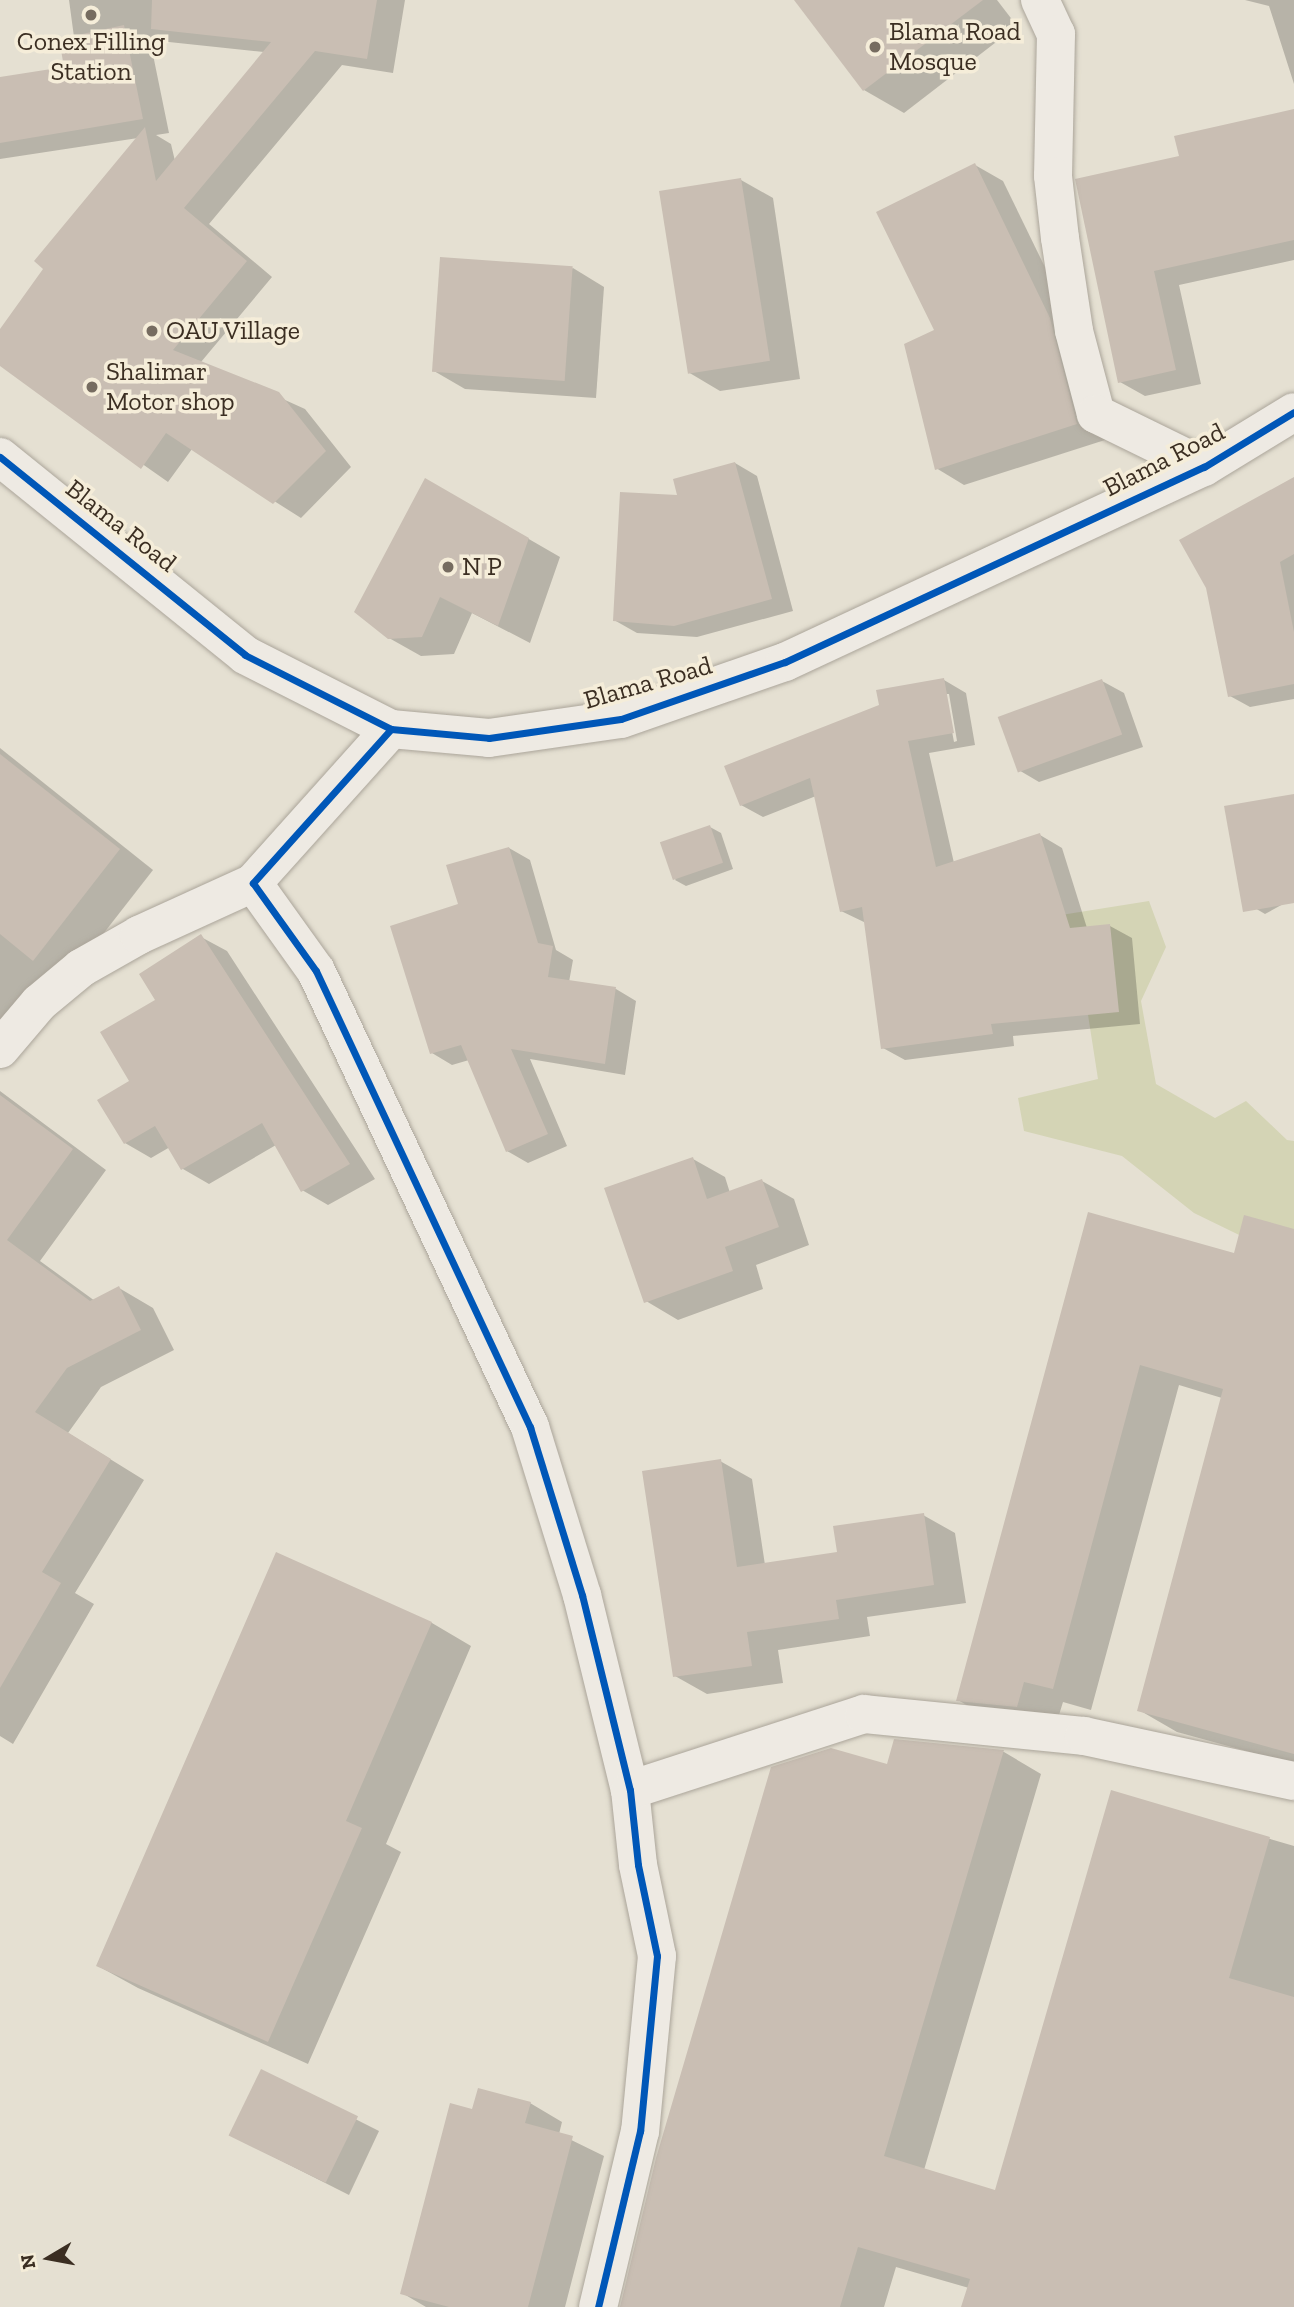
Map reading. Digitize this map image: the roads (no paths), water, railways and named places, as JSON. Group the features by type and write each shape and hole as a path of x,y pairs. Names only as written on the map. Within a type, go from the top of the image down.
{"street":[{"path":"1041,0 1056,34 1053,176 1060,238 1074,331 1096,414 1203,467"},
{"name":"Blama Road","path":"0,457 245,656 391,729 488,738 621,719 785,662 1203,467 1294,412"},
{"path":"0,1049 39,1003 81,968 139,935 254,883 391,729"},
{"path":"254,883 316,971 530,1427 582,1595 630,1790 657,1956 640,2131 598,2307"},
{"path":"630,1790 864,1714 1084,1736 1294,1781"}],"place":[{"name":"Conex Filling Station","path":"91,15"},
{"name":"Blama Road Mosque","path":"875,47"},
{"name":"OAU Village","path":"152,331"},
{"name":"Shalimar Motor shop","path":"92,387"},
{"name":"N P","path":"448,567"}]}
